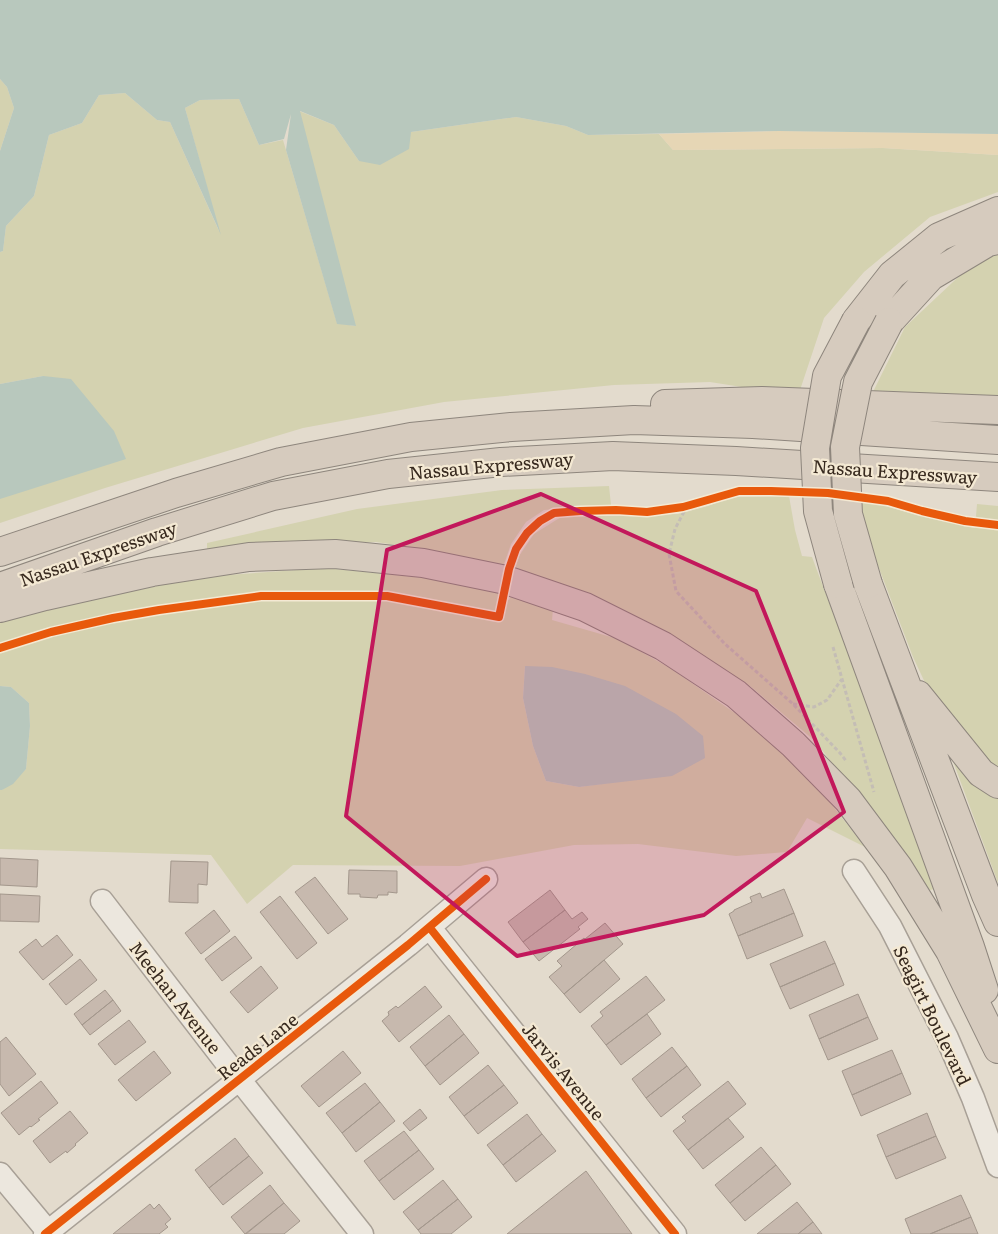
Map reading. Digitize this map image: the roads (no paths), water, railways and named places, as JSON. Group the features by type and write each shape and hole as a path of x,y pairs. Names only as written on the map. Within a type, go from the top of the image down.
{"highway":[{"path":"998,211 939,236 892,275 856,321 827,376 815,448 818,511 838,584 970,947 998,1032"},
{"path":"998,240 988,242 931,276 889,322 858,382 845,447 848,514 868,584 998,922"},
{"path":"411,437 507,420 625,405 762,401 998,410"},
{"name":"Nassau Expressway","path":"0,552 176,493 281,462 411,437 511,427 634,420 752,424 998,440"},
{"name":"Nassau Expressway","path":"0,587 157,532 273,496 388,474 501,462 613,456 736,461 998,477"},
{"path":"0,608 152,572 249,557 335,554 423,563 497,578 585,607 663,646 736,694 793,744 848,800 898,866 944,943 998,1049"},
{"path":"901,673 980,772 998,784"}],"street":[{"name":"Seagirt Boulevard","path":"854,871 890,926 947,1038 973,1098 998,1166"},
{"name":"Reads Lane","path":"48,1233 430,928 486,879"},
{"name":"Meehan Avenue","path":"102,901 362,1234"},
{"name":"Jarvis Avenue","path":"430,928 675,1234"},
{"path":"0,1174 48,1233"}]}
